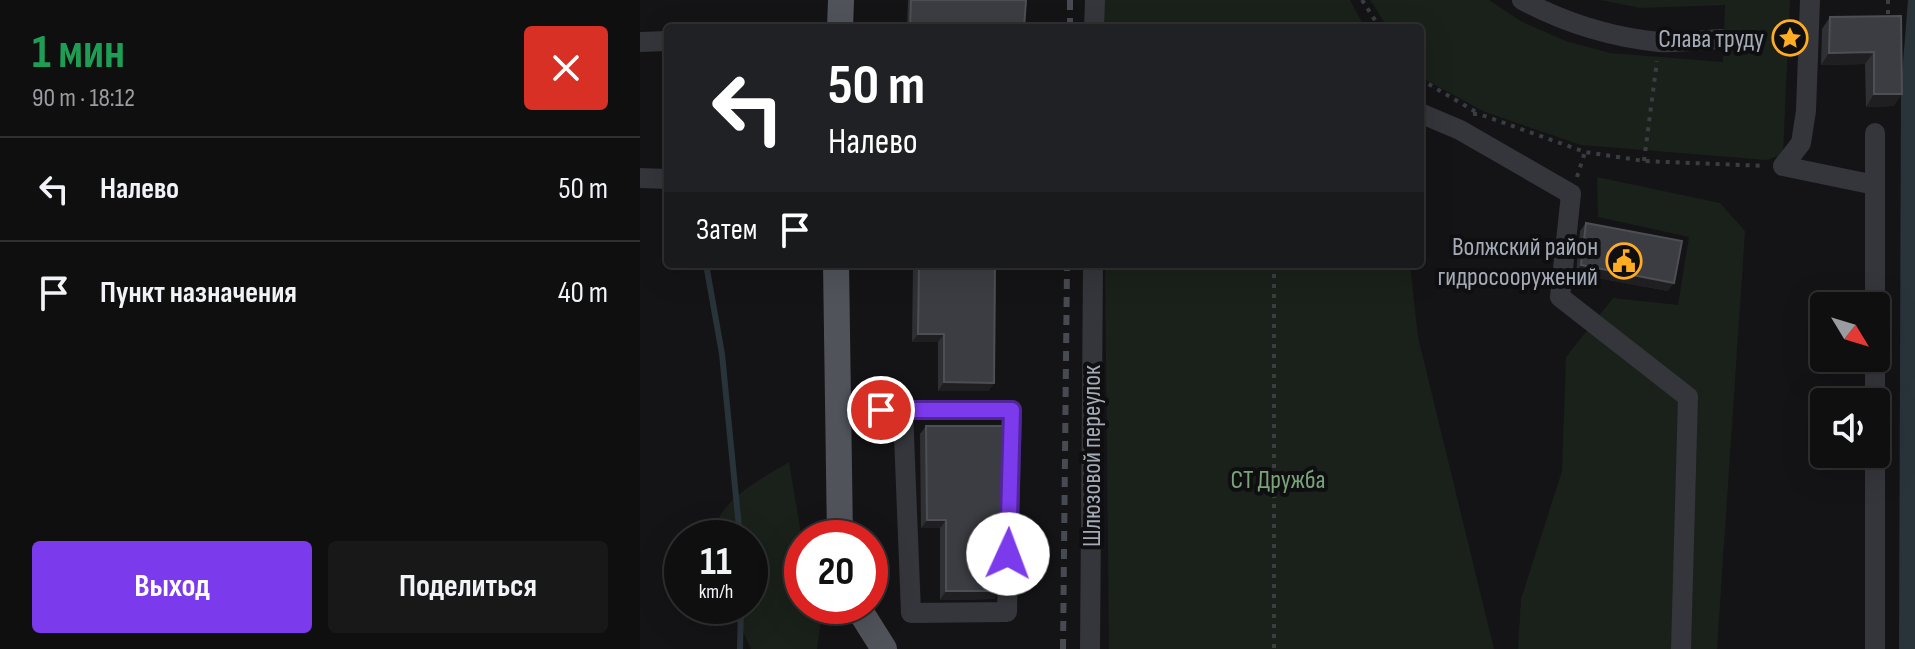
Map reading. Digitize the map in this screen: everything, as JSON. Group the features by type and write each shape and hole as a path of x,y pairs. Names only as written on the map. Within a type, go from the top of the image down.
{"main road":[{"path":"840,24 841,0"},
{"path":"836,268 840,520"},
{"path":"868,624 884,649"}],"street":[{"path":"1094,24 1095,0"},
{"path":"1522,0 1576,25 1615,35 1661,42 1721,39"},
{"path":"1810,0 1806,111 1801,143 1783,166 1875,185"},
{"path":"640,42 664,41"},
{"path":"1424,115 1460,130 1571,194 1560,297 1688,397 1681,649"},
{"path":"1875,133 1875,292"},
{"path":"640,178 664,179"},
{"name":"Шлюзовой переулок","path":"1090,649 1093,268"},
{"path":"837,410 903,410 1012,410 1007,612 911,613 903,410"},
{"path":"1875,468 1875,649"}],"path":[{"path":"1362,0 1377,24"},
{"path":"1888,0 1888,18"},
{"path":"1644,161 1658,54"},
{"path":"1424,81 1479,114 1585,152 1644,161 1783,166"},
{"path":"1466,114 1479,114"},
{"path":"1274,268 1274,649"}],"green space":[{"path":"1103,0 1350,0 1363,24 1103,24"},
{"path":"1370,0 1489,0 1522,22 1566,41 1610,53 1723,62 1725,5 1641,8 1601,0 1790,0 1783,154 1767,160 1581,145 1485,112 1424,79 1424,24 1385,24"},
{"path":"1597,177 1720,203 1745,231 1717,649 1518,649 1521,599 1562,471 1566,357 1613,298 1678,305 1689,237 1598,217"},
{"name":"СТ Дружба","path":"1105,268 1410,268 1418,337 1494,649 1109,649"},
{"path":"789,462 799,520 784,520 784,624 820,624 817,649 751,649 739,624 768,624 768,520 718,520 731,502"}],"shaded area":[{"path":"1908,0 1915,0 1915,649 1899,649 1901,88"}],"building":[{"path":"911,0 1026,0 1024,24 910,24"},
{"path":"1901,16 1902,94 1874,94 1874,52 1829,53 1830,17"},
{"name":"Волжский район гидросооружений","path":"1586,223 1682,241 1674,283 1581,265"},
{"path":"919,268 995,268 994,383 944,382 944,334 918,334"},
{"path":"926,426 1004,426 1000,591 946,591 946,520 927,520"}],"waterway":[{"path":"707,268 722,354 738,520"},
{"path":"740,649 741,624"}],"railway":[{"path":"1070,0 1070,24"},
{"path":"1063,649 1067,268"}],"place":[{"name":"Слава труду","path":"1790,38"},
{"name":"Волжский район гидросооружений","path":"1624,261"}],"route":[{"path":"881,410 1012,410 1008,554"}]}
